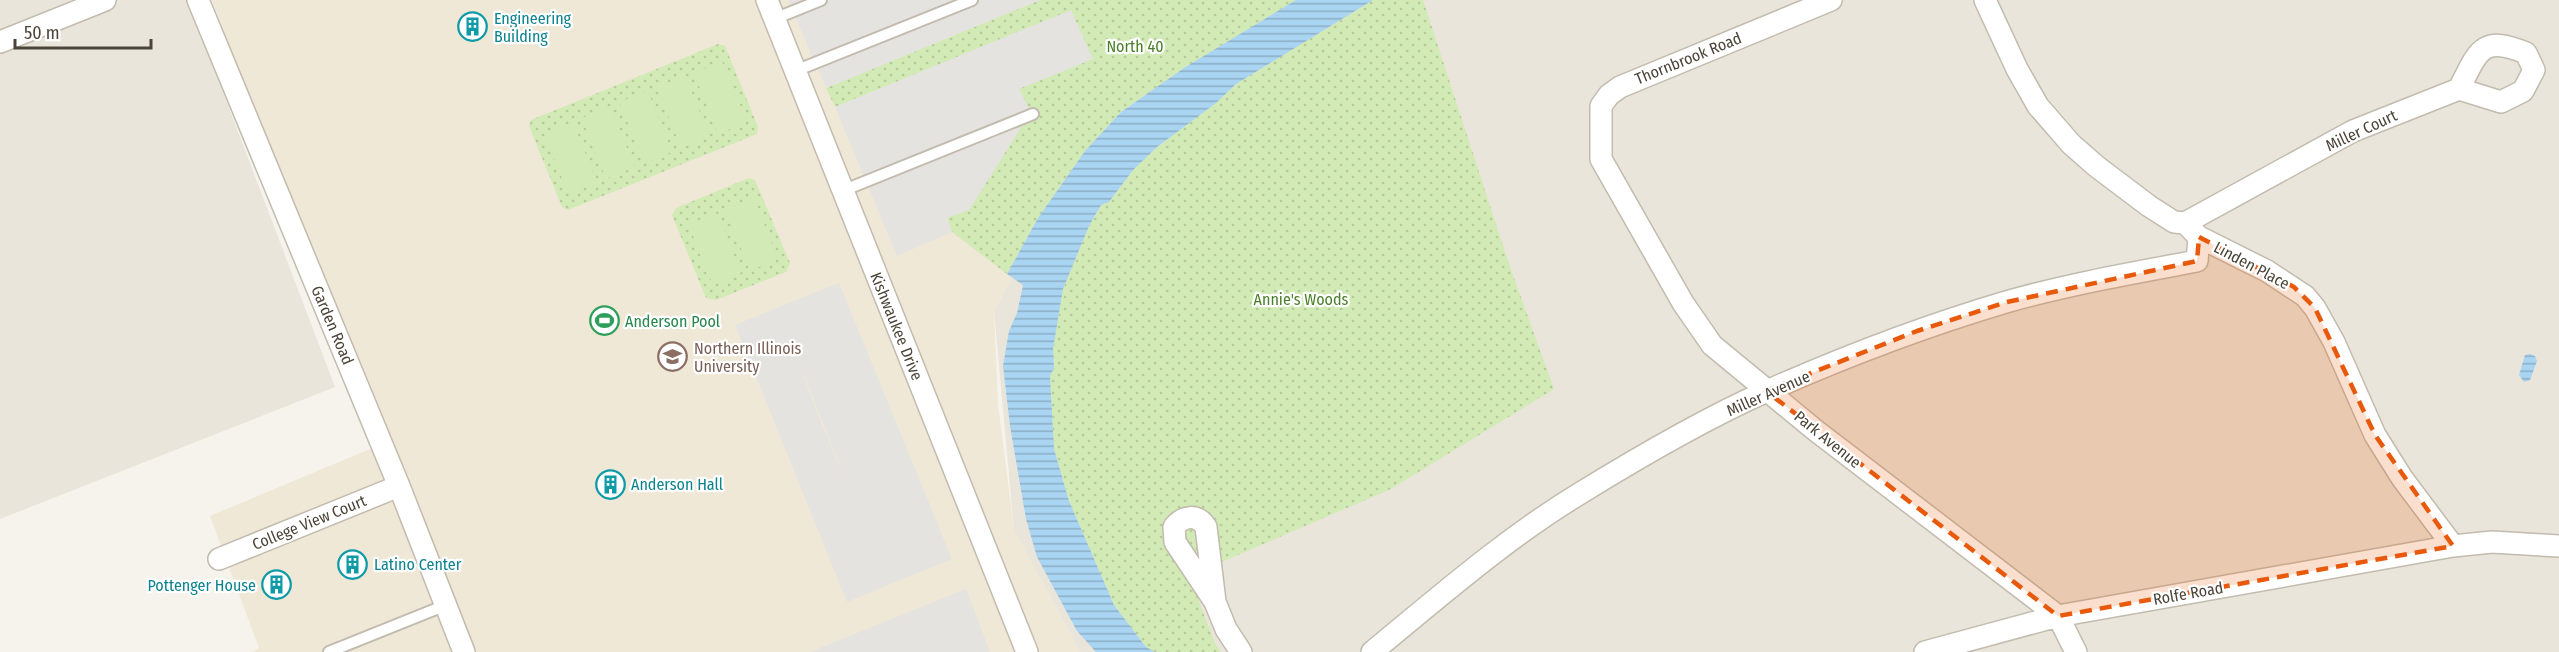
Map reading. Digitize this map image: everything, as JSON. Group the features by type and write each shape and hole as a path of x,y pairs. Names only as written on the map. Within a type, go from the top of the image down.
{"street":[{"path":"0,42 105,0"},
{"name":"Garden Road","path":"198,0 399,486 464,652"},
{"name":"Thornbrook Road","path":"1601,159 1601,106 1609,95 1620,87 1831,0"},
{"name":"Linden Place","path":"1984,0 2017,69 2038,106 2071,144 2149,206 2294,287 2315,308 2334,342 2375,435 2402,478 2453,546"},
{"name":"Kishwaukee Drive","path":"770,10 1027,652"},
{"path":"2496,44 2507,45 2526,52 2534,70 2523,91 2501,102 2459,89 2475,57 2485,48 2496,44"},
{"name":"Miller Court","path":"2192,230 2353,131 2459,89"},
{"name":"Park Avenue","path":"1601,159 1683,303 1712,345 1815,430 2058,616 2076,652"},
{"name":"Miller Avenue","path":"1372,652 1490,557 1577,495 1687,432 1766,391 1917,331 2007,302 2081,283 2198,261 2192,230"},
{"name":"College View Court","path":"219,558 399,486"},
{"path":"2453,546 2492,542 2559,546"},
{"name":"Rolfe Road","path":"1925,652 2058,616 2453,546"},
{"path":"1215,602 1226,629 1241,652"}],"lane":[{"path":"770,10 821,0"},
{"path":"795,71 972,0"},
{"path":"843,191 1033,114"},
{"path":"329,652 446,605"}],"highlighted area":[{"path":"2199,237 2294,287 2315,308 2375,435 2453,546 2058,616 1766,391 1917,331 2007,302 2197,261"}],"shaded area":[{"path":"0,0 188,0 335,387 0,519"},
{"name":"Northern Illinois University","path":"212,0 1258,0 1141,65 1080,151 994,311 998,404 1014,529 1080,652 252,652 259,648 210,516 382,444"},
{"path":"788,0 1040,0 826,88"},
{"path":"1258,0 2559,0 2559,652 1080,652 1014,530 994,311 1080,151"},
{"path":"1071,10 1093,59 1019,89 1031,112 969,210 947,218 952,232 897,256 835,107"},
{"path":"839,283 952,559 847,602 735,325","holes":["799,363 848,486 815,408"]},
{"path":"966,589 990,652 810,652"}],"green space":[{"name":"North 40","path":"1040,0 1296,0 1184,68 1121,112 1085,151 1038,218 1007,274 952,232 947,218 1018,89 1072,11 835,107 826,88"},
{"name":"Annie's Woods","path":"1373,0 1423,0 1509,264 1554,389 1391,489 1217,564 1164,532 1167,547 1185,565 1215,643 1221,652 1155,652 1146,647 1114,605 1069,501 1054,449 1050,376 1054,368 1053,349 1063,289 1089,226 1101,205 1109,202 1133,170 1157,147 1216,103 1236,84"},
{"path":"718,44 725,46 758,127 757,134 568,210 562,207 529,126 531,120"},
{"path":"722,61 747,122 718,134 694,73"},
{"path":"685,76 710,137 681,148 657,88"},
{"path":"648,91 672,152 644,163 619,102"},
{"path":"610,106 635,167 606,179 582,118"},
{"path":"573,122 597,183 568,194 544,133"},
{"path":"749,178 755,180 790,263 786,272 716,300 706,298 672,215 676,208"},
{"path":"754,198 778,259 750,271 725,210"},
{"path":"717,213 741,273 713,285 688,224"}],"water":[{"path":"1296,0 1373,0 1236,84 1216,103 1157,147 1133,170 1109,202 1101,205 1089,226 1063,289 1053,349 1054,368 1050,376 1054,449 1069,501 1114,605 1146,647 1155,652 1096,652 1077,631 1037,557 1026,519 1010,426 1003,366 1009,331 1017,313 1023,285 1007,274 1038,218 1085,151 1121,112 1184,68"},
{"path":"2525,355 2535,356 2537,361 2530,380 2524,382 2519,375"}],"place":[{"name":"Engineering Building","path":"473,27"},
{"name":"Anderson Pool","path":"604,321"},
{"name":"Northern Illinois University","path":"673,357"},
{"name":"Anderson Hall","path":"610,484"},
{"name":"Latino Center","path":"353,564"},
{"name":"Pottenger House","path":"277,585"}]}
